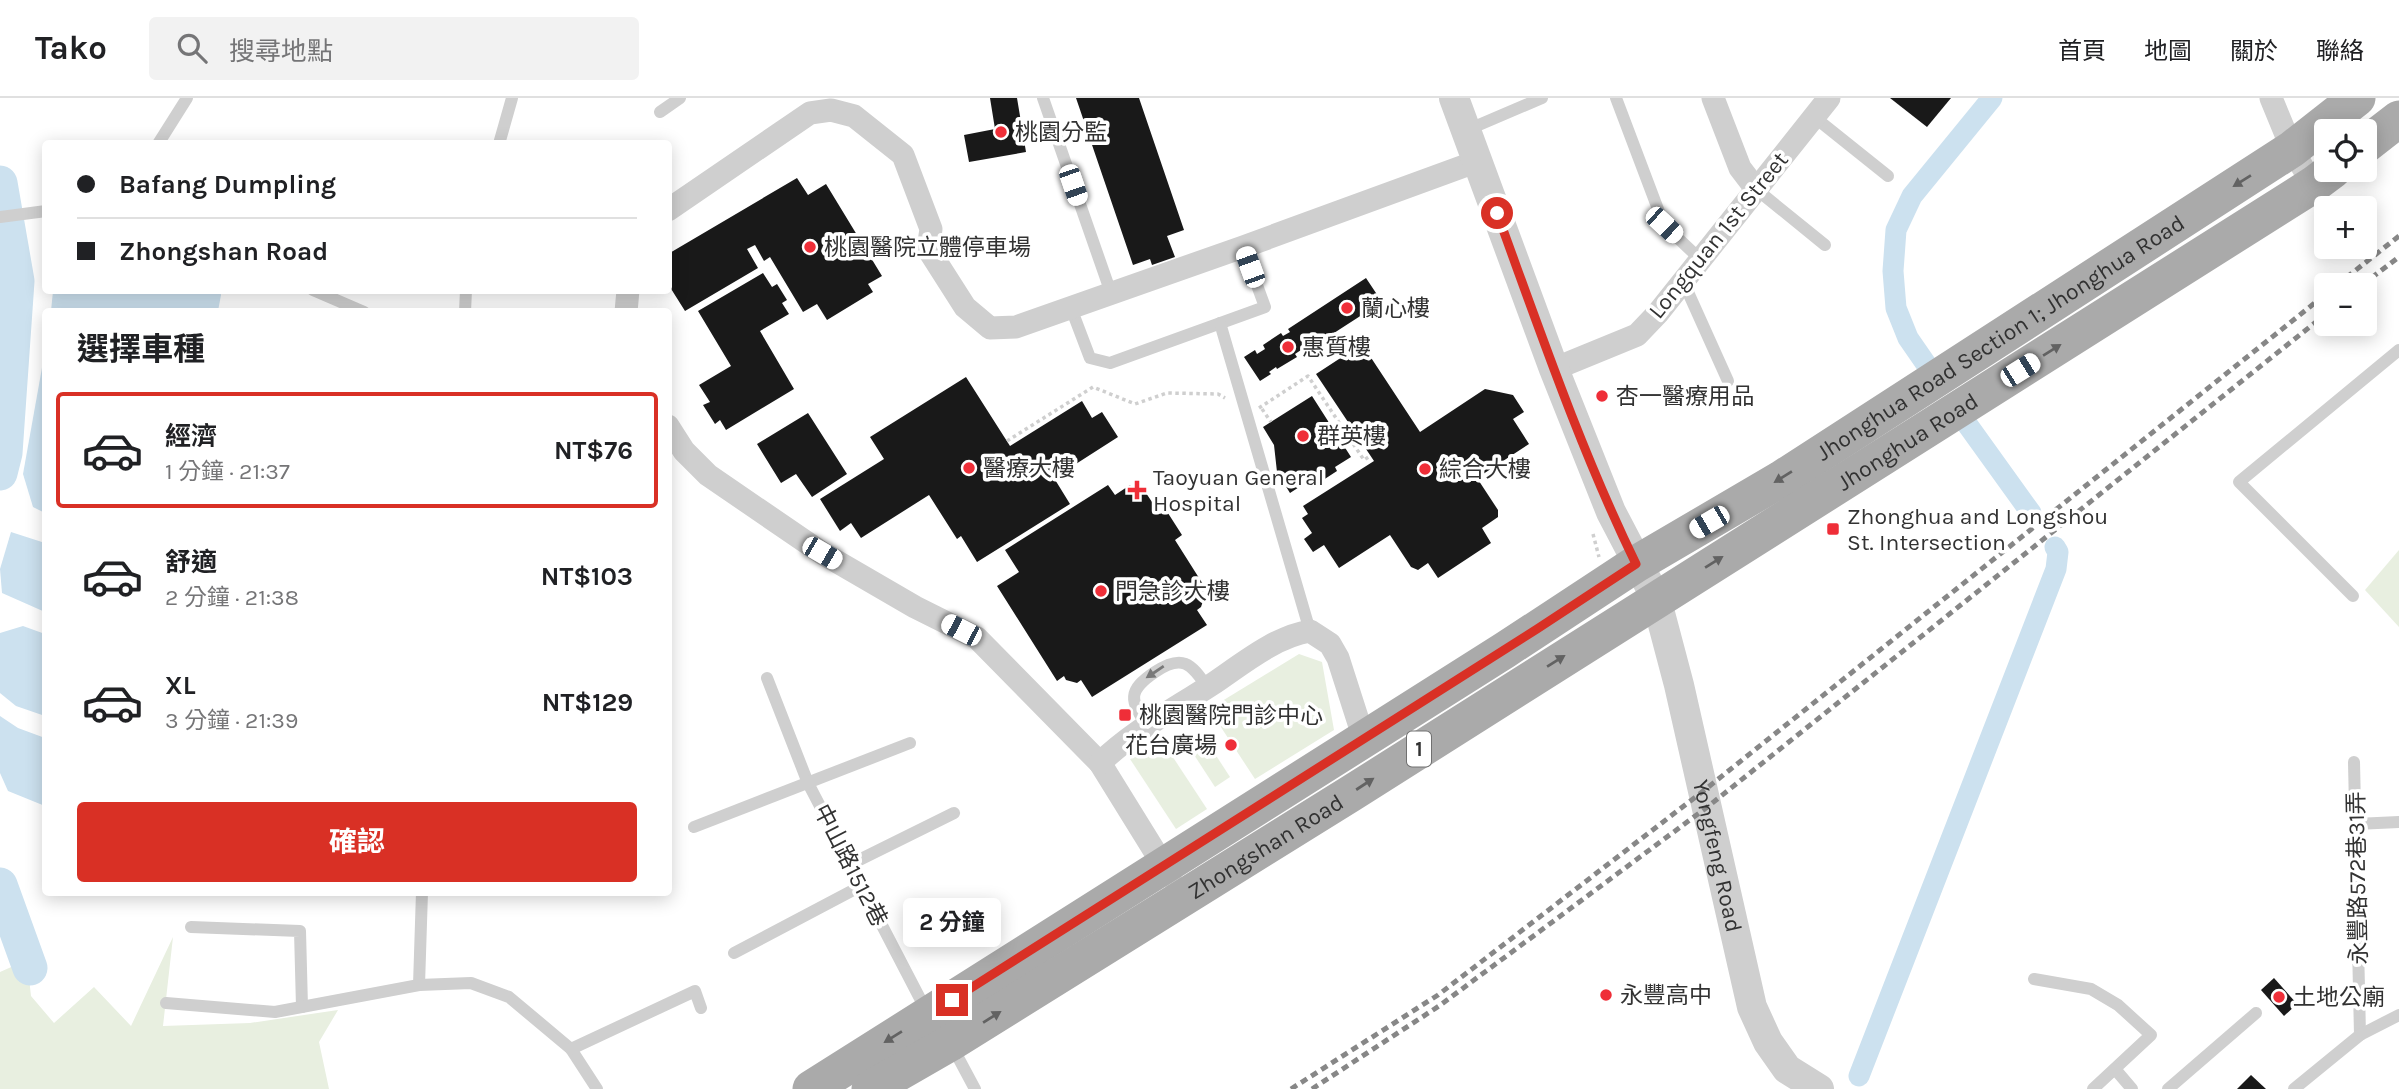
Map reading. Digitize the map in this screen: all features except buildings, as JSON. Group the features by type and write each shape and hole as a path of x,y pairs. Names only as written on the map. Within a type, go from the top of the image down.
{"main road":[{"name":"Jhonghua Road Section 1; Jhonghua Road","path":"1619,564 1781,479 2292,149 2357,98"},
{"path":"2377,136 2399,119"},
{"name":"Jhonghua Road","path":"1656,598 2315,182"},
{"name":"Zhongshan Road","path":"870,1089 939,1029 1164,866 1364,739 1619,564"},
{"name":"Zhongshan Road","path":"811,1089 939,1029 1182,897 1656,598"}],"street":[{"name":"Yongfeng Road","path":"1454,98 1554,369 1611,512 1619,564 1656,598 1679,685 1752,1007 1768,1042 1787,1069 1819,1089"},
{"path":"1713,98 1740,168 1756,189"},
{"name":"Longquan 1st Street","path":"1554,369 1637,335 1658,313 1829,98"},
{"path":"2271,98 2292,149 2314,169"},
{"path":"672,207 810,113 831,110 854,116 903,155 931,229 928,249 965,307 990,328 1016,327 1478,161"},
{"path":"672,432 684,451 708,475 822,553 915,607 977,638 1100,763 1182,897"},
{"path":"1100,763 1121,743 1207,687 1293,633 1310,631 1330,644 1338,658 1364,739"}],"lane":[{"path":"161,140 187,98"},
{"path":"500,140 512,98"},
{"path":"660,112 680,98"},
{"path":"1043,98 1111,293"},
{"path":"1466,130 1542,98"},
{"path":"1616,98 1664,225 1700,259"},
{"path":"1813,116 1888,176"},
{"path":"1756,189 1825,245"},
{"path":"0,217 42,211"},
{"path":"1071,308 1090,358 1110,363 1265,307 1243,247"},
{"path":"1683,281 1728,381"},
{"path":"322,294 355,308"},
{"path":"1220,323 1310,631"},
{"path":"2353,596 2239,482 2399,350"},
{"path":"1147,726 1135,708 1134,691 1139,683 1168,663 1187,664 1195,669 1207,687"},
{"name":"中山路1512巷","path":"767,678 808,783 939,1029 975,1089"},
{"path":"694,827 910,743"},
{"name":"永豐路572巷31弄","path":"2354,762 2360,1035"},
{"path":"851,864 954,813"},
{"path":"2356,824 2399,822"},
{"path":"734,953 861,886"},
{"path":"419,985 422,896"},
{"path":"191,928 300,931 302,1007"},
{"path":"2034,979 2091,989 2118,1004 2151,1035 2093,1089"},
{"path":"166,1003 275,1012 419,985 471,983 509,997 570,1049 597,1089"},
{"path":"570,1049 695,991 701,1008"},
{"path":"2168,1089 2256,1013"},
{"path":"2294,1089 2360,1035 2399,1015"},
{"path":"2115,1069 2132,1089"}],"path":[{"path":"1252,412 1308,376 1364,460 1370,456"},
{"path":"1007,441 1093,387 1135,404 1167,393 1218,394 1229,400"},
{"path":"1261,407 1271,422"},
{"path":"1593,533 1619,564"}],"green space":[{"path":"2399,550 2399,627 2365,590"},
{"path":"1299,654 1322,662 1334,730 1255,779 1209,709"},
{"path":"1202,734 1230,777 1215,787 1187,744"},
{"path":"1161,739 1207,809 1176,829 1130,759"},
{"path":"173,937 163,1026 250,1023 338,1010 319,1042 329,1089 0,1089 0,972 27,960 31,996 54,1023 94,987 131,1026"}],"water":[{"path":"53,294 221,295 219,308 51,308"},
{"path":"42,368 42,511 33,507 23,474"},
{"path":"11,532 42,542 42,611 2,593 0,569"},
{"path":"23,626 42,633 42,715 16,706 0,693 0,633"},
{"path":"0,716 18,728 42,737 42,805 8,791 0,773"}],"waterway":[{"path":"1926,364 1908,338 1896,308 1893,271 1896,230 1912,196 1992,98"},
{"path":"0,183 17,281 5,453 0,473"},
{"path":"1967,424 2031,513"},
{"path":"1859,1076 2056,569 2058,552 2055,547"},
{"path":"0,885 30,968"}],"railway":[{"path":"2352,273 2399,236"},
{"path":"2377,274 2399,257"},
{"path":"1291,1089 1438,995 1702,792 2314,304"},
{"path":"1312,1089 1439,1006 1706,808 2314,324"}],"place":[{"name":"桃園分監","path":"1001,132"},
{"name":"桃園醫院立體停車場","path":"810,247"},
{"name":"蘭心樓","path":"1347,308"},
{"name":"惠質樓","path":"1288,347"},
{"name":"杏一醫療用品","path":"1602,396"},
{"name":"群英樓","path":"1303,436"},
{"name":"醫療大樓","path":"969,468"},
{"name":"綜合大樓","path":"1425,469"},
{"name":"Taoyuan General Hospital","path":"1137,490"},
{"name":"Zhonghua and Longshou St. Intersection","path":"1833,529"},
{"name":"門急診大樓","path":"1101,591"},
{"name":"桃園醫院門診中心","path":"1125,715"},
{"name":"花台廣場","path":"1231,745"},
{"name":"永豐高中","path":"1606,995"},
{"name":"土地公廟","path":"2279,997"}],"route":[{"path":"952,1000 1636,564 1611,512 1562,390 1497,213"}]}
